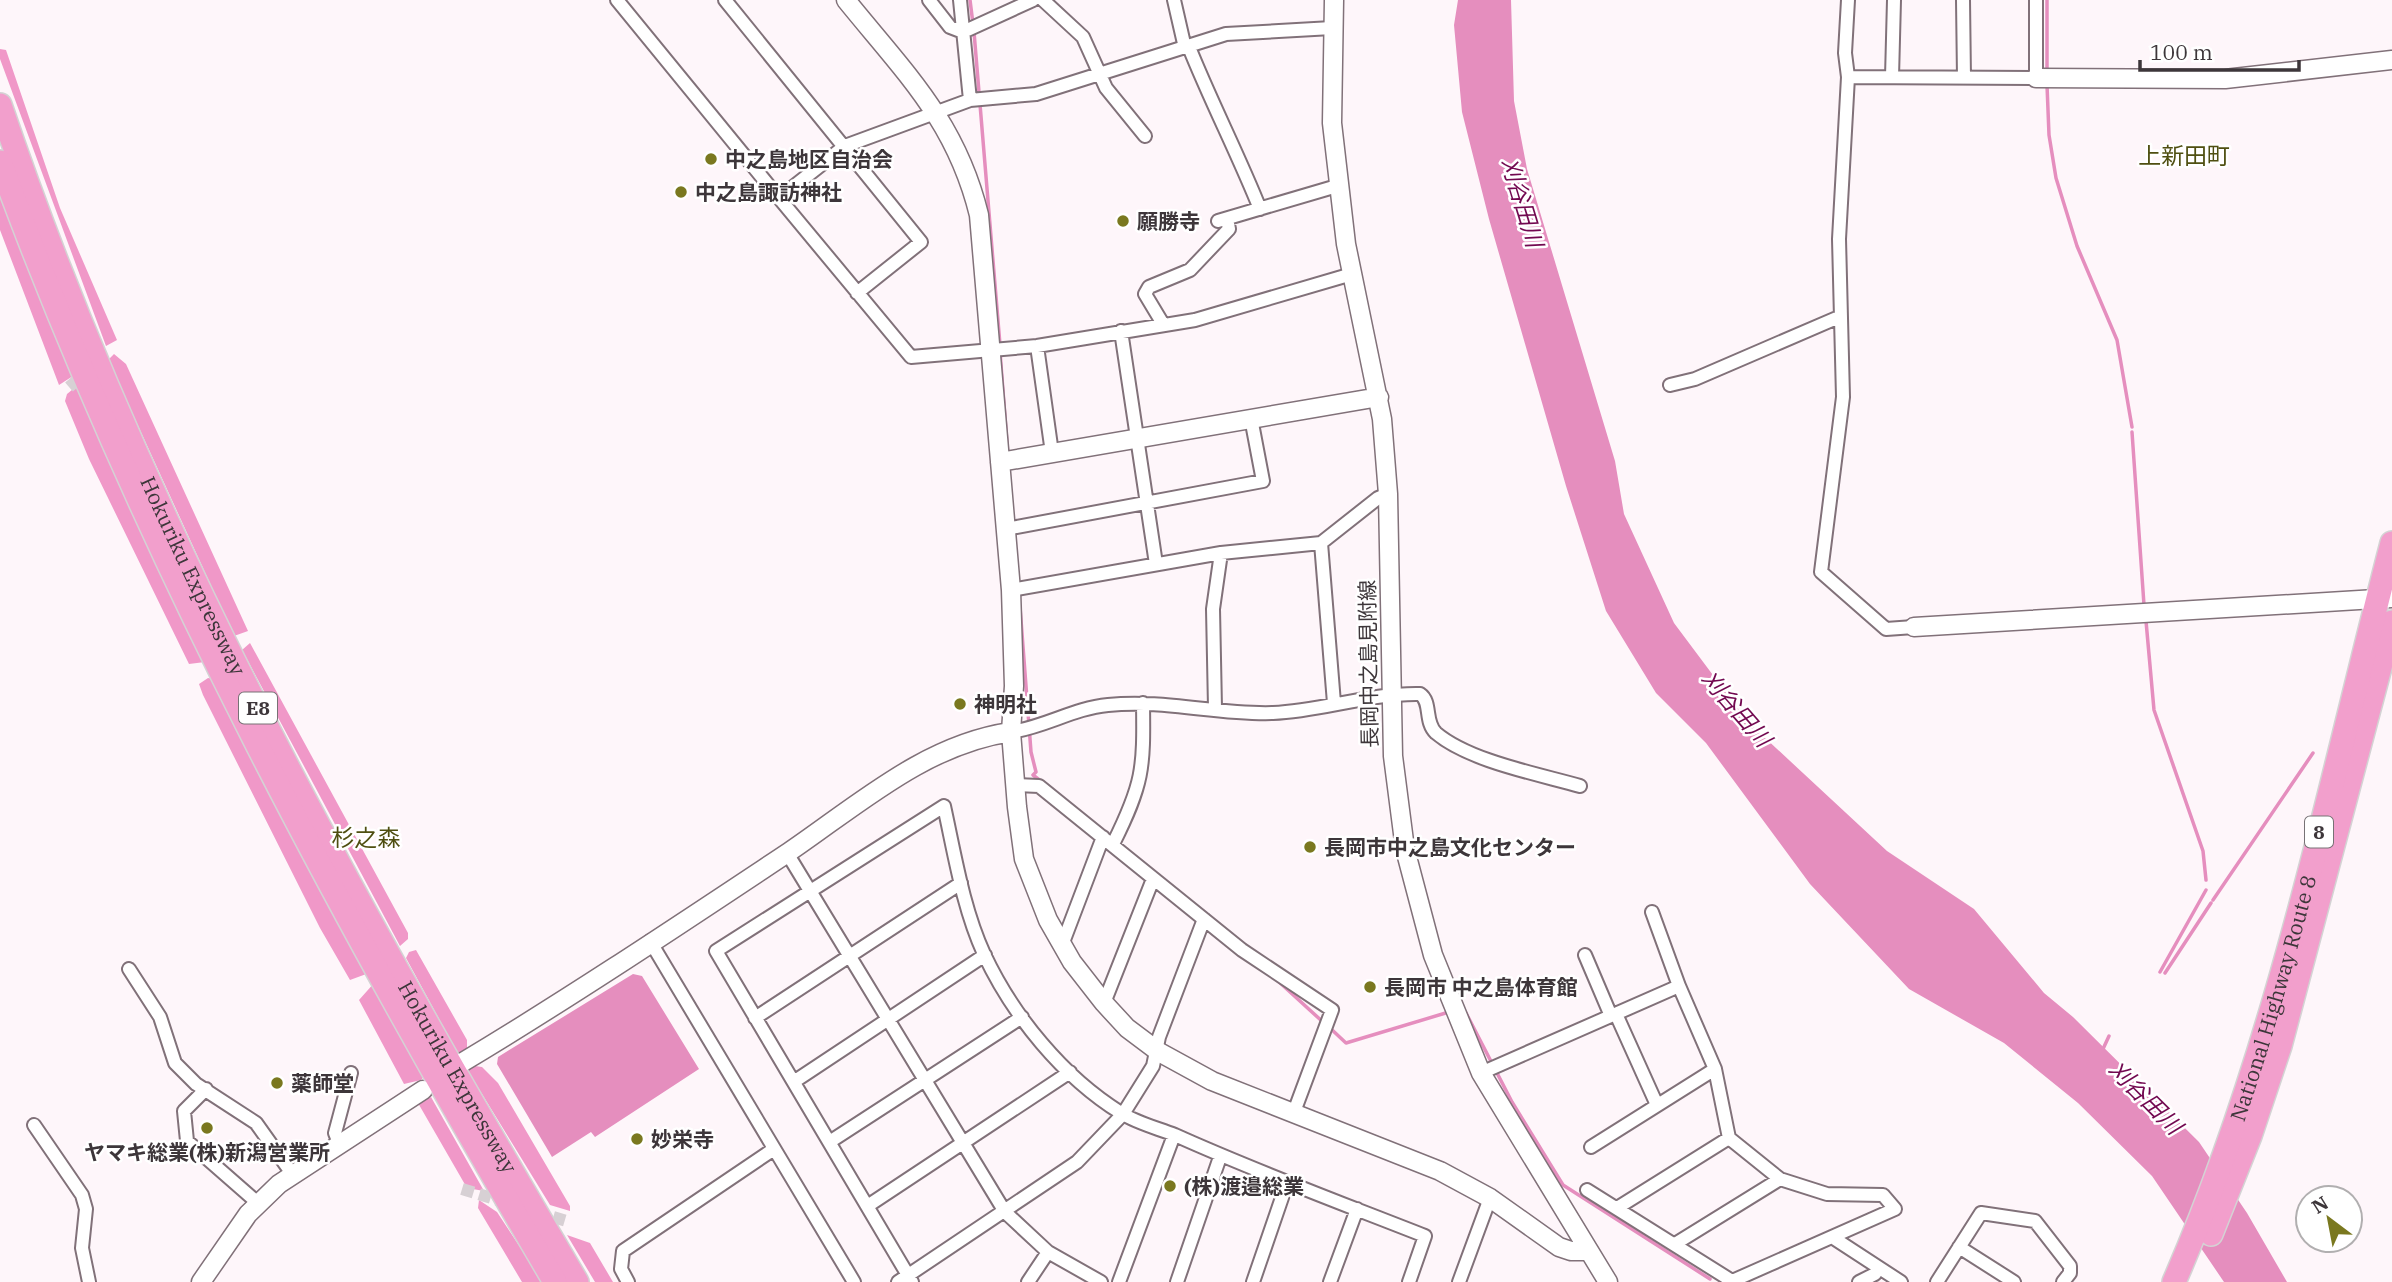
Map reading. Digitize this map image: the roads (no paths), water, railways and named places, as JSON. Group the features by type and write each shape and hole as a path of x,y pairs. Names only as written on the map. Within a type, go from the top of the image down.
{"highway":[{"name":"Hokuriku Expressway","path":"0,105 49,242 110,391 177,542 243,680 397,972 577,1282"},
{"name":"Hokuriku Expressway","path":"0,162 64,331 115,451 230,695 380,977 555,1282"},
{"name":"National Highway Route 8","path":"2174,1282 2244,1127 2385,598 2392,543"},
{"name":"National Highway Route 8","path":"2191,1282 2244,1127 2292,1002 2392,622"}],"street":[{"path":"617,0 911,357 1037,346 1195,320 1352,274"},
{"path":"725,0 921,242 858,293"},
{"path":"846,0 937,112 962,158 979,215 1011,590 1014,687 1011,732 1024,859 1048,920 1062,945 1104,1003 1127,1028 1158,1052 1212,1081 1440,1171 1490,1198 1559,1247 1571,1251 1589,1251"},
{"path":"929,0 950,27 963,32 1033,0"},
{"path":"960,0 970,100"},
{"path":"1043,0 1083,37 1106,88 1145,136"},
{"path":"1174,0 1187,47 1209,97 1231,136 1260,209"},
{"name":"長岡中之島見附線","path":"1334,0 1332,123 1337,186 1352,274 1379,397 1388,494 1390,693 1399,817 1420,913 1448,995 1481,1073 1608,1282"},
{"path":"1848,0 1845,53 1848,77 1839,239 1839,317 1844,344 1843,397 1821,572 1886,629 2385,598"},
{"path":"1892,77 1894,0"},
{"path":"1963,0 1964,78"},
{"path":"2036,0 2036,78"},
{"path":"779,198 845,146 970,100 1035,94 1098,71 1226,34 1332,28"},
{"path":"1848,77 2225,79 2392,60"},
{"path":"1163,324 1145,294 1149,286 1190,270 1229,229 1222,220 1337,186"},
{"path":"1670,385 1695,379 1839,317"},
{"path":"1121,331 1135,439 1156,564"},
{"path":"1037,346 1052,453"},
{"path":"1000,462 1379,397"},
{"path":"1006,529 1146,505 1263,481 1251,418"},
{"path":"1011,590 1156,564 1321,542 1378,498 1388,494"},
{"path":"1321,542 1334,703"},
{"path":"1215,708 1213,609 1221,554"},
{"path":"463,1062 787,853 915,766 964,743 1037,729 1092,708 1143,703 1275,713 1390,693 1424,696 1430,726 1464,748 1580,786"},
{"path":"1062,945 1108,840 1136,799 1144,765 1143,703"},
{"path":"1016,785 1039,786 1242,950 1332,1010 1294,1112"},
{"path":"1204,919 1160,1037 1158,1052 1123,1114 1077,1162 906,1280 869,1205 716,951 810,894 944,806 961,883 985,955 1022,1017 1070,1072 1123,1114 1220,1157 1425,1236 1409,1282"},
{"path":"787,853 1004,1212 1048,1252 1096,1281"},
{"path":"1104,1003 1153,879"},
{"path":"755,1018 961,883"},
{"path":"1587,1190 1731,1281 1895,1209 1883,1195 1827,1194 1780,1179 1729,1138 1715,1069 1679,986 1652,912"},
{"path":"650,941 854,1282"},
{"path":"795,1081 985,955"},
{"path":"1586,955 1657,1105"},
{"path":"129,969 160,1017 175,1063 206,1089 256,1123 293,1175"},
{"path":"1481,1073 1679,986"},
{"path":"831,1142 1022,1017"},
{"path":"1591,1147 1715,1069"},
{"path":"869,1205 1070,1072"},
{"path":"339,1143 335,1133 351,1073"},
{"path":"206,1089 184,1111 187,1141 259,1204"},
{"path":"201,1282 248,1214 259,1204 293,1175 339,1143 423,1090"},
{"path":"34,1125 82,1195 86,1209 82,1248 89,1282"},
{"path":"1119,1282 1174,1135"},
{"path":"1617,1208 1729,1138"},
{"path":"628,1282 621,1269 623,1251 774,1149"},
{"path":"1177,1282 1220,1157"},
{"path":"1675,1244 1707,1227 1780,1179"},
{"path":"1253,1282 1286,1183"},
{"path":"1459,1282 1490,1198"},
{"path":"1330,1282 1357,1209"},
{"path":"1937,1282 1981,1213 2035,1221 2070,1266 2070,1273 2063,1282"},
{"path":"1832,1237 1901,1282"},
{"path":"1959,1247 2014,1282"},
{"path":"1028,1282 1048,1252"},
{"path":"1859,1282 1875,1274 1878,1269"}],"water":[{"name":"刈谷田川","path":"1458,0 1511,0 1514,101 1527,169 1615,461 1624,514 1674,623 1748,722 1887,851 1974,909 2044,993 2073,1017 2199,1142 2247,1213 2287,1282 2224,1282 2152,1176 2078,1103 2004,1043 1909,989 1810,884 1706,743 1656,693 1606,611 1566,486 1489,219 1462,112 1454,25"},
{"path":"633,974 642,976 699,1069 595,1137 591,1132 552,1157 497,1064 498,1057"}],"waterway":[{"path":"970,0 973,24"},
{"path":"2047,0 2047,69"},
{"path":"974,32 1000,345"},
{"path":"2047,85 2049,135 2056,178 2077,246 2117,340 2132,427"},
{"path":"1000,352 1008,456"},
{"path":"2132,432 2144,605"},
{"path":"1020,607 1031,752 1036,772 1033,775 1042,782"},
{"path":"2146,621 2154,710 2203,851 2206,880"},
{"path":"2213,900 2313,753"},
{"path":"2160,972 2206,890"},
{"path":"2165,973 2211,903"},
{"path":"1278,981 1324,1023"},
{"path":"1330,1028 1346,1043 1449,1012"},
{"path":"1466,1013 1512,1102 1563,1185 1710,1279"},
{"path":"2103,1049 2109,1036"}],"tunnel":[{"path":"69,387 88,371"},
{"path":"462,1189 508,1203"},
{"path":"536,1212 570,1222"}],"place":[{"name":"中之島地区自治会","path":"711,159"},
{"name":"中之島諏訪神社","path":"681,192"},
{"name":"願勝寺","path":"1123,221"},
{"name":"神明社","path":"960,704"},
{"name":"長岡市中之島文化センター","path":"1310,847"},
{"name":"長岡市 中之島体育館","path":"1370,987"},
{"name":"薬師堂","path":"277,1083"},
{"name":"ヤマキ総業(株)新潟営業所","path":"207,1128"},
{"name":"妙栄寺","path":"637,1139"},
{"name":"(株)渡邉総業","path":"1170,1186"}],"district":[{"name":"上新田町","path":"2184,155"},
{"name":"杉之森","path":"366,837"}]}
